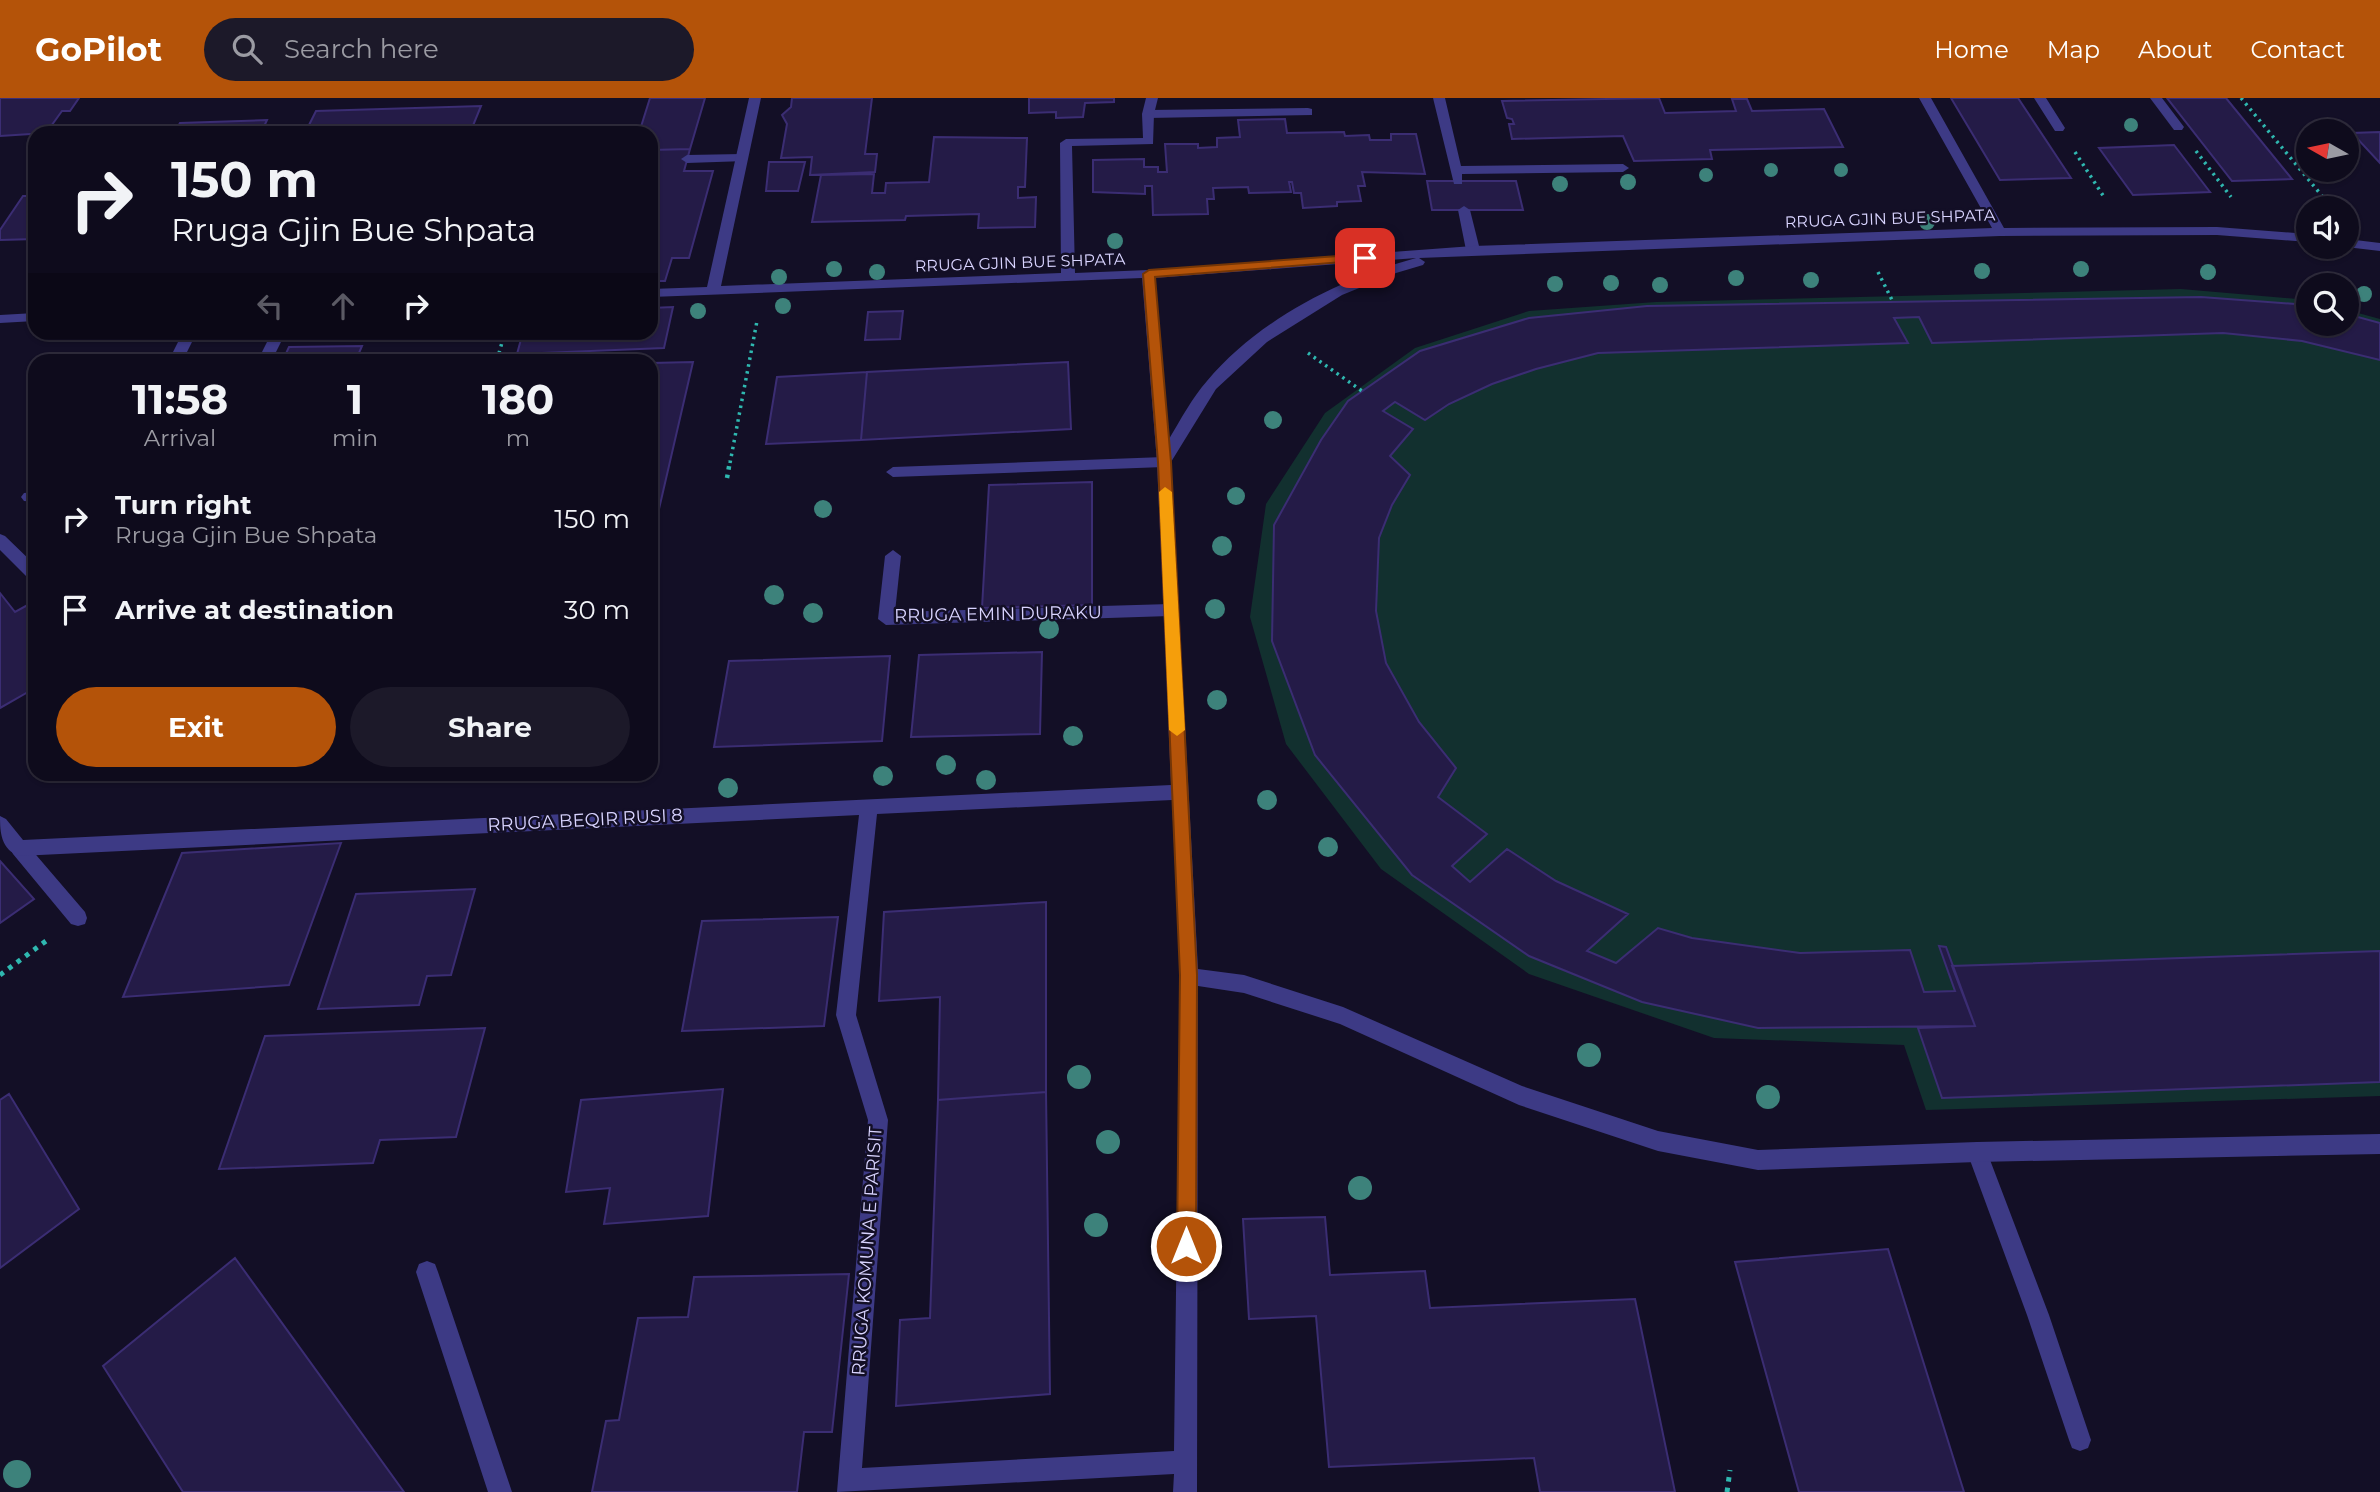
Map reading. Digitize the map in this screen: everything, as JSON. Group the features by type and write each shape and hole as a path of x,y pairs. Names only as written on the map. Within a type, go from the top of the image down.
{"street":[{"path":"713,291 755,98"},
{"path":"1068,278 1066,143 1149,141 1148,114 1152,98"},
{"path":"1439,98 1456,175 1623,168"},
{"path":"1925,98 2000,232"},
{"path":"2040,98 2059,128"},
{"path":"2156,98 2178,127"},
{"path":"1148,114 1308,112"},
{"path":"687,159 742,158"},
{"path":"1164,462 1190,414 1219,377 1277,329 1299,314 1390,269 1473,250 1464,210"},
{"name":"RRUGA GJIN BUE SHPATA","path":"658,293 1149,274 1473,250 2000,232 2126,230 2296,237"},
{"path":"2359,244 2380,247"},
{"path":"1149,274 1164,462 1189,975 1185,1492"},
{"path":"0,319 28,317"},
{"path":"893,472 1164,462"},
{"path":"0,540 28,568"},
{"name":"RRUGA EMIN DURAKU","path":"892,555 886,619 1170,610"},
{"name":"RRUGA BEQIR RUSI 8","path":"19,848 1180,792"},
{"name":"RRUGA KOMUNA E PARISIT","path":"849,1486 878,1121 846,1015 869,806"},
{"path":"0,824 78,918"},
{"path":"1189,975 1244,984 1343,1016 1520,1095 1658,1140 1758,1160 1977,1152 2380,1144"},
{"path":"1977,1152 2038,1315 2080,1440"},
{"path":"427,1272 500,1492"},
{"path":"849,1486 1184,1462"}],"path":[{"path":"2241,98 2322,196"},
{"path":"2178,127 2259,234"},
{"path":"2059,128 2126,230"},
{"path":"1875,266 1893,302"},
{"path":"727,478 763,289"},
{"path":"1277,329 1362,391"},
{"path":"0,975 78,918"},
{"path":"1727,1492 1730,1470"}],"green space":[{"path":"2181,289 2296,299 2296,336 2359,336 2359,313 2380,319 2380,1096 1926,1110 1904,1045 1714,1038 1529,974 1381,869 1286,744 1250,617 1266,504 1325,413 1415,348 1529,311 1656,302"}],"building":[{"path":"0,98 79,98 70,111 62,111 51,126 28,126 28,134 0,136"},
{"path":"650,98 705,98 690,149 658,150 658,126 641,126"},
{"path":"792,98 872,98 865,154 877,154 875,172 810,175 812,157 781,158 787,124 782,115 791,107"},
{"path":"1029,98 1114,98 1114,102 1085,103 1083,117 1056,118 1056,112 1029,113"},
{"path":"1659,98 1665,113 1736,111 1732,99 1747,99 1752,111 1824,109 1843,147 1710,150 1712,159 1634,161 1623,136 1512,139 1509,124 1514,124 1512,119 1507,118 1502,101"},
{"path":"1951,98 2018,98 2071,178 2000,180"},
{"path":"2167,98 2226,98 2292,179 2232,181"},
{"path":"481,106 473,126 308,126 316,111"},
{"path":"1285,119 1287,133 1344,132 1345,136 1369,135 1370,140 1391,140 1391,134 1416,134 1425,174 1362,172 1365,186 1358,186 1361,201 1337,202 1337,206 1303,208 1301,193 1294,193 1292,182 1289,182 1291,192 1249,193 1248,187 1213,188 1214,199 1207,199 1208,214 1153,215 1152,186 1145,186 1145,194 1093,192 1093,160 1144,159 1144,167 1158,167 1158,172 1167,172 1165,144 1217,147 1217,138 1240,137 1238,120"},
{"path":"267,120 264,126 178,126 180,123"},
{"path":"2380,132 2380,163 2359,140 2359,133"},
{"path":"934,137 1027,138 1025,187 1018,187 1018,198 1036,197 1035,227 978,228 979,214 906,216 905,220 812,222 821,175 874,174 872,193 885,193 886,183 929,182"},
{"path":"2174,145 2210,192 2133,195 2099,148"},
{"path":"690,149 684,171 713,171 689,258 672,258 665,281 658,281 658,150"},
{"path":"769,162 805,162 798,191 766,191"},
{"path":"1427,181 1516,181 1523,210 1432,210"},
{"path":"23,196 28,196 28,239 0,240 0,230"},
{"path":"2201,297 2296,304 2296,336 2359,336 2359,317 2380,323 2380,360 2302,341 2223,333 1932,343 1919,317 1894,318 1908,343 1598,353 1492,384 1449,404 1425,420 1395,402 1383,411 1413,429 1390,456 1410,475 1392,505 1379,538 1376,611 1386,663 1419,722 1456,768 1438,797 1487,834 1452,866 1470,882 1507,849 1556,881 1628,914 1587,951 1616,963 1658,928 1692,938 1800,953 1910,950 1924,992 1955,991 1939,946 1946,947 1975,1026 1758,1028 1642,1002 1529,956 1412,875 1315,755 1272,641 1274,525 1321,440 1348,401 1420,351 1529,318 1647,306"},
{"path":"673,307 664,348 517,354 521,340 658,340 658,308"},
{"path":"903,311 900,339 865,340 868,312"},
{"path":"362,346 359,354 286,354 289,347"},
{"path":"693,362 658,513 658,363"},
{"path":"1068,362 1071,429 861,440 867,372"},
{"path":"867,372 861,440 766,444 777,377"},
{"path":"1092,482 1092,605 982,608 989,485"},
{"path":"0,593 15,612 28,605 28,692 0,708"},
{"path":"1042,652 1040,734 911,737 919,655"},
{"path":"890,656 882,741 714,747 729,661"},
{"path":"341,843 289,985 123,997 182,853"},
{"path":"0,861 34,899 0,923"},
{"path":"475,889 451,975 427,976 419,1005 318,1009 356,894"},
{"path":"1046,902 1046,1092 938,1100 940,997 879,1001 884,912"},
{"path":"838,917 824,1026 682,1031 702,921"},
{"path":"2380,951 2380,1082 1942,1098 1918,1028 1975,1026 1952,966"},
{"path":"485,1028 456,1137 380,1140 373,1163 219,1169 265,1036"},
{"path":"723,1089 708,1216 604,1224 610,1188 566,1192 581,1100"},
{"path":"1046,1092 1050,1394 896,1406 900,1320 930,1318 938,1100"},
{"path":"9,1094 79,1209 0,1268 0,1100"},
{"path":"1325,1217 1330,1275 1425,1271 1430,1308 1635,1299 1675,1492 1540,1492 1534,1458 1329,1467 1316,1316 1249,1319 1243,1219"},
{"path":"1888,1249 1964,1492 1799,1492 1735,1262"},
{"path":"235,1258 404,1492 183,1492 103,1366"},
{"path":"849,1274 832,1432 804,1432 797,1492 592,1492 606,1421 619,1420 638,1318 688,1317 694,1277"}],"slow traffic":[{"path":"1165,492 1177,730"}],"route":[{"path":"1186,1246 1189,975 1164,462 1149,274 1365,258"}]}
